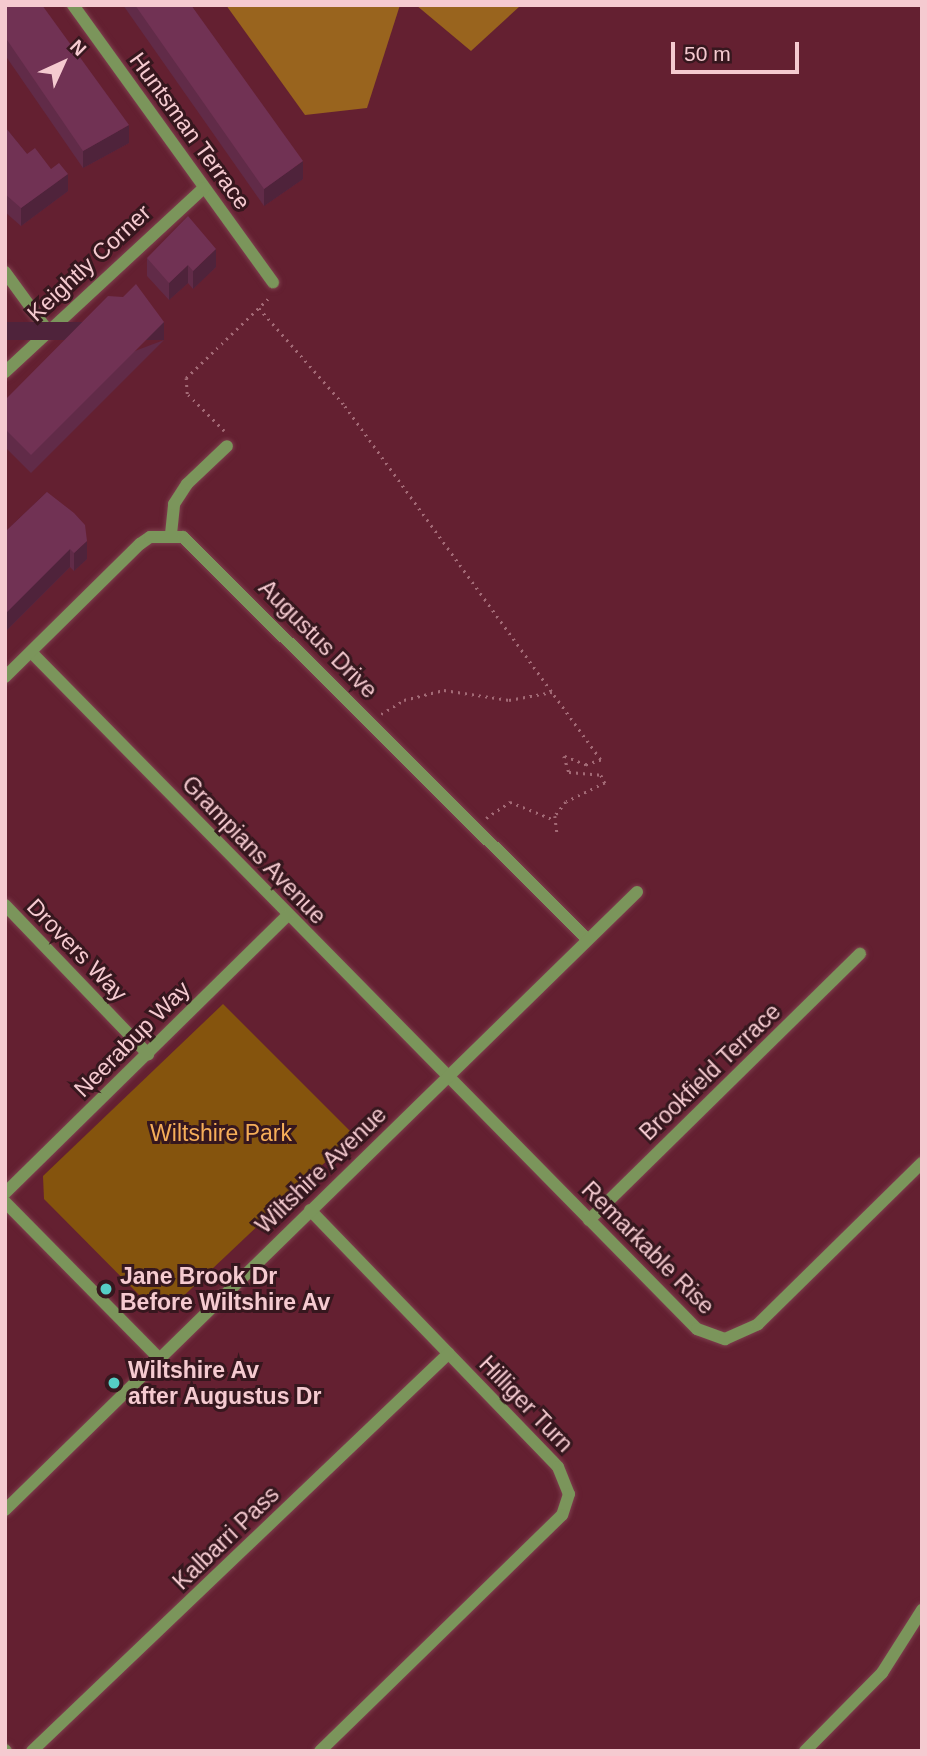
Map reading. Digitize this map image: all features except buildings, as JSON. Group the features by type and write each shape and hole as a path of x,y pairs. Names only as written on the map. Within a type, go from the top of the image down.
{"street":[{"name":"Huntsman Terrace","path":"73,5 273,282"},
{"name":"Keightly Corner","path":"5,372 204,188"},
{"path":"5,272 48,331"},
{"path":"5,677 140,544 171,534 174,504 187,484 228,442"},
{"name":"Augustus Drive","path":"171,534 196,546 588,940"},
{"name":"Grampians Avenue","path":"31,652 447,1077"},
{"name":"Wiltshire Avenue","path":"5,1510 637,892"},
{"name":"Drovers Way","path":"5,905 148,1054"},
{"name":"Neerabup Way","path":"5,1194 288,915"},
{"name":"Brookfield Terrace","path":"589,1220 860,954"},
{"name":"Remarkable Rise","path":"447,1077 697,1329 725,1339 758,1324 922,1163"},
{"path":"5,1202 159,1358"},
{"name":"Hilliger Turn","path":"310,1210 558,1467 568,1484 565,1510 320,1751"},
{"name":"Kalbarri Pass","path":"32,1751 449,1353"},
{"path":"804,1751 882,1673 922,1610"}],"path":[{"path":"36,296 67,297"},
{"path":"228,442 187,394 186,378 271,297"},
{"path":"259,308 345,406 601,760 586,765 569,754 564,767 579,777 605,778 601,786 565,802 555,820 557,833"},
{"path":"377,717 425,693 528,700 552,692"},
{"path":"486,818 510,802 555,820"}],"green space":[{"name":"Wiltshire Park","path":"223,1004 354,1135 174,1305 153,1309 44,1199 43,1176"}],"shaded area":[{"path":"226,5 400,5 367,108 305,115"},
{"path":"416,5 520,5 520,6 471,51"}],"place":[{"name":"Jane Brook Dr Before Wiltshire Av","path":"106,1289"},
{"name":"Wiltshire Av after Augustus Dr","path":"114,1383"}]}
